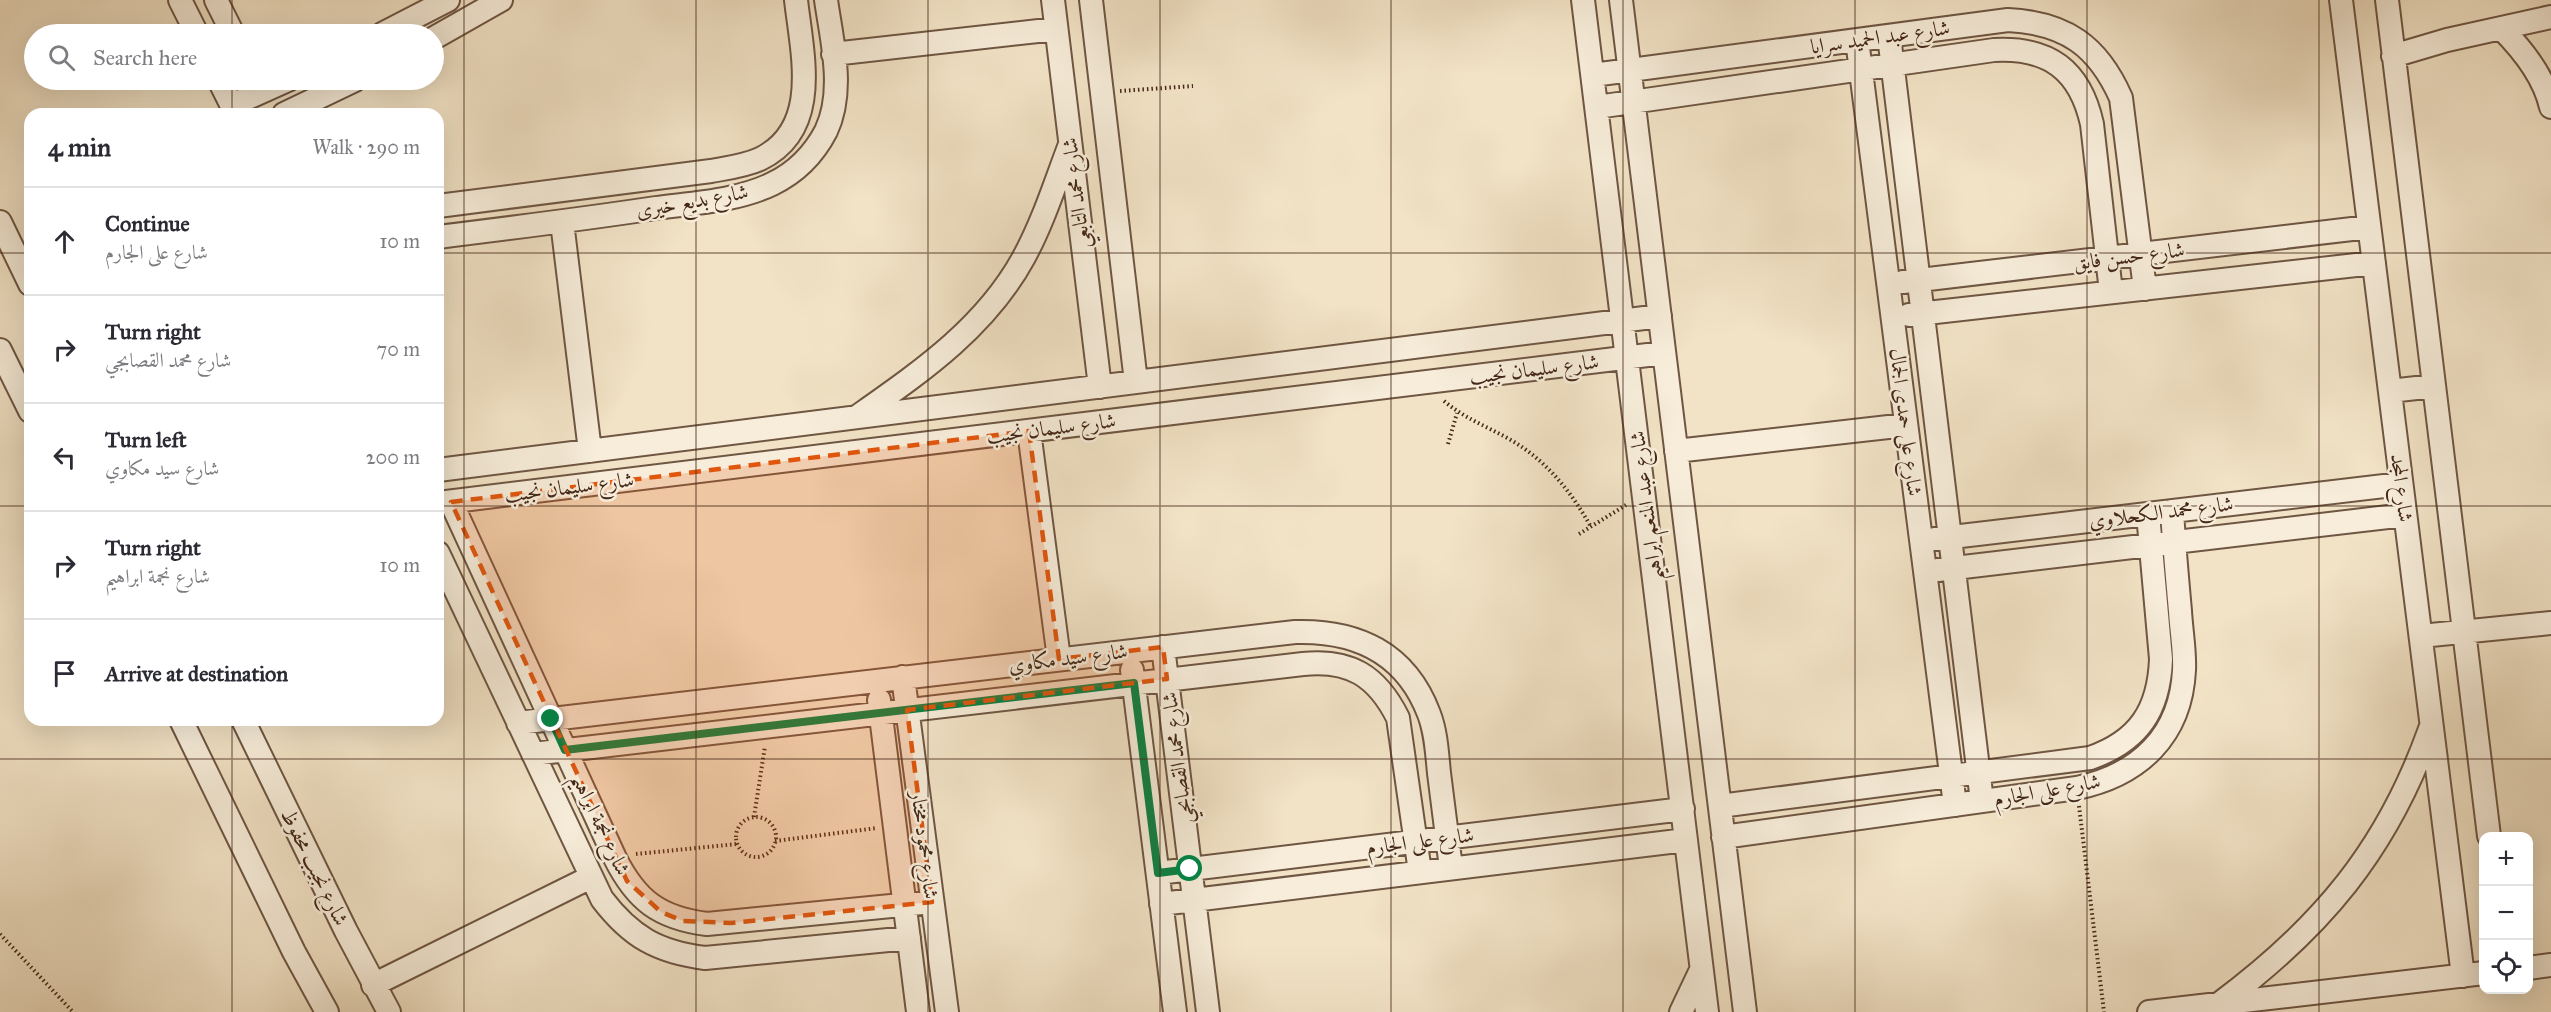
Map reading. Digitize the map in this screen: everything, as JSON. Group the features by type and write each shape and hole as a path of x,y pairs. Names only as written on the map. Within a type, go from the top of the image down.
{"street":[{"path":"180,0 192,24"},
{"path":"216,0 228,24"},
{"path":"401,24 448,0"},
{"path":"444,32 501,0"},
{"name":"شارع بديع خيرى","path":"444,205 711,171 736,167 761,159 782,143 797,122 804,97 804,70 796,0"},
{"name":"شارع بديع خيرى","path":"444,236 718,200 770,185 786,176 812,153 826,130 834,105 836,83 826,0"},
{"name":"شارع محمد التابعي","path":"1053,0 1100,387"},
{"name":"شارع محمد التابعي","path":"1091,0 1101,92 1147,381 1163,414"},
{"name":"شارع عبد المنعم ابراهيم","path":"1583,0 1707,1012"},
{"name":"شارع عبد المنعم ابراهيم","path":"1621,0 1744,1012"},
{"path":"2328,0 2345,31"},
{"name":"شارع المجد","path":"2341,0 2432,725 2473,974"},
{"path":"2387,0 2488,832"},
{"path":"2394,56 2551,17"},
{"name":"شارع عبد الحميد سرايا","path":"1593,75 2008,20 2033,21 2057,28 2078,40 2097,56 2112,76 2121,98 2145,289"},
{"path":"2501,28 2530,62 2542,81 2551,107"},
{"path":"833,54 1056,29"},
{"name":"شارع على حمدى الجمال","path":"1889,36 1982,801"},
{"name":"شارع على حمدى الجمال","path":"1857,40 1955,805"},
{"name":"شارع عبد الحميد سرايا","path":"1597,107 2017,49 2040,54 2060,65 2076,81 2087,102 2111,292"},
{"path":"224,90 233,108"},
{"path":"236,108 254,90"},
{"path":"260,90 269,108"},
{"path":"297,108 334,90"},
{"path":"856,417 936,360 969,330 998,296 1023,258 1043,218 1070,143"},
{"path":"0,222 24,268"},
{"path":"562,222 590,451"},
{"name":"شارع حسن فايق","path":"1888,284 2369,227"},
{"name":"شارع حسن فايق","path":"1892,316 2374,263"},
{"name":"شارع سليمان نجيب","path":"444,469 1660,316"},
{"path":"0,350 24,399"},
{"name":"شارع سليمان نجيب","path":"444,502 1664,353"},
{"path":"2390,391 2434,386"},
{"path":"1676,451 1906,425"},
{"path":"1029,431 1059,659"},
{"name":"شارع محمد الكحلاوي","path":"1921,540 2401,484"},
{"name":"شارع نجمة ابراهيم","path":"444,502 551,719 615,858 627,881 642,899 661,912 683,921 731,923 932,902"},
{"name":"شارع على الجارم","path":"1723,837 2077,788 2109,779 2138,764 2157,744 2167,729 2181,696 2184,669 2172,511"},
{"name":"شارع على الجارم","path":"1720,807 2090,758 2108,752 2124,742 2141,725 2153,705 2160,682 2161,659 2148,514"},
{"name":"شارع محمد الكحلاوي","path":"1925,571 2405,515"},
{"name":"شارع نجمة ابراهيم","path":"444,566 602,899 617,919 629,929 657,947 681,955 705,958 909,938"},
{"path":"2421,636 2551,623"},
{"name":"شارع سيد مكاوي","path":"518,723 1163,647 1323,631 1351,637 1377,649 1399,666 1417,689 1430,715 1436,744 1451,868"},
{"name":"شارع محمد القصابجي","path":"1163,647 1208,1012"},
{"name":"شارع محمد القصابجي","path":"1130,651 1175,1012"},
{"name":"شارع سيد مكاوي","path":"533,754 1321,662 1339,664 1356,670 1372,680 1388,697 1398,718 1420,872"},
{"path":"962,670 966,703"},
{"name":"شارع محمود مختار","path":"903,677 947,1012"},
{"name":"شارع محمود مختار","path":"877,680 918,1012"},
{"path":"814,688 820,720"},
{"path":"725,698 730,730"},
{"path":"2219,1004 2299,939 2333,902 2365,861 2392,818 2415,772 2432,725"},
{"path":"184,726 294,952 327,1012"},
{"name":"شارع نجيب محفوظ","path":"246,726 389,1012"},
{"path":"2124,742 2138,764"},
{"name":"شارع على الجارم","path":"1158,873 1683,809"},
{"name":"شارع على الجارم","path":"1161,904 1686,840"},
{"path":"374,985 591,877"},
{"path":"2533,967 2551,965"},
{"path":"1681,1012 1702,968"},
{"path":"2163,1011 2473,974"}],"path":[{"path":"1101,92 1193,86"},
{"path":"1427,382 1441,399 1458,413 1510,440 1541,461 1569,492 1591,527"},
{"path":"1448,444 1458,413"},
{"path":"1579,534 1644,494"},
{"path":"754,817 769,726"},
{"path":"2077,788 2104,1012"},
{"path":"754,817 766,819 774,829 775,841 770,850 762,856 752,856 743,852 737,844 736,832 743,821 754,817"},
{"path":"775,841 895,826"},
{"path":"615,858 629,854 737,844"},
{"path":"0,934 74,1012"}],"highlighted area":[{"path":"1029,431 1059,659 1163,647 1167,679 907,710 932,902 731,923 683,921 661,912 627,881 451,502"}],"route":[{"path":"551,719 565,750 1134,683 1158,873 1190,869"}]}
